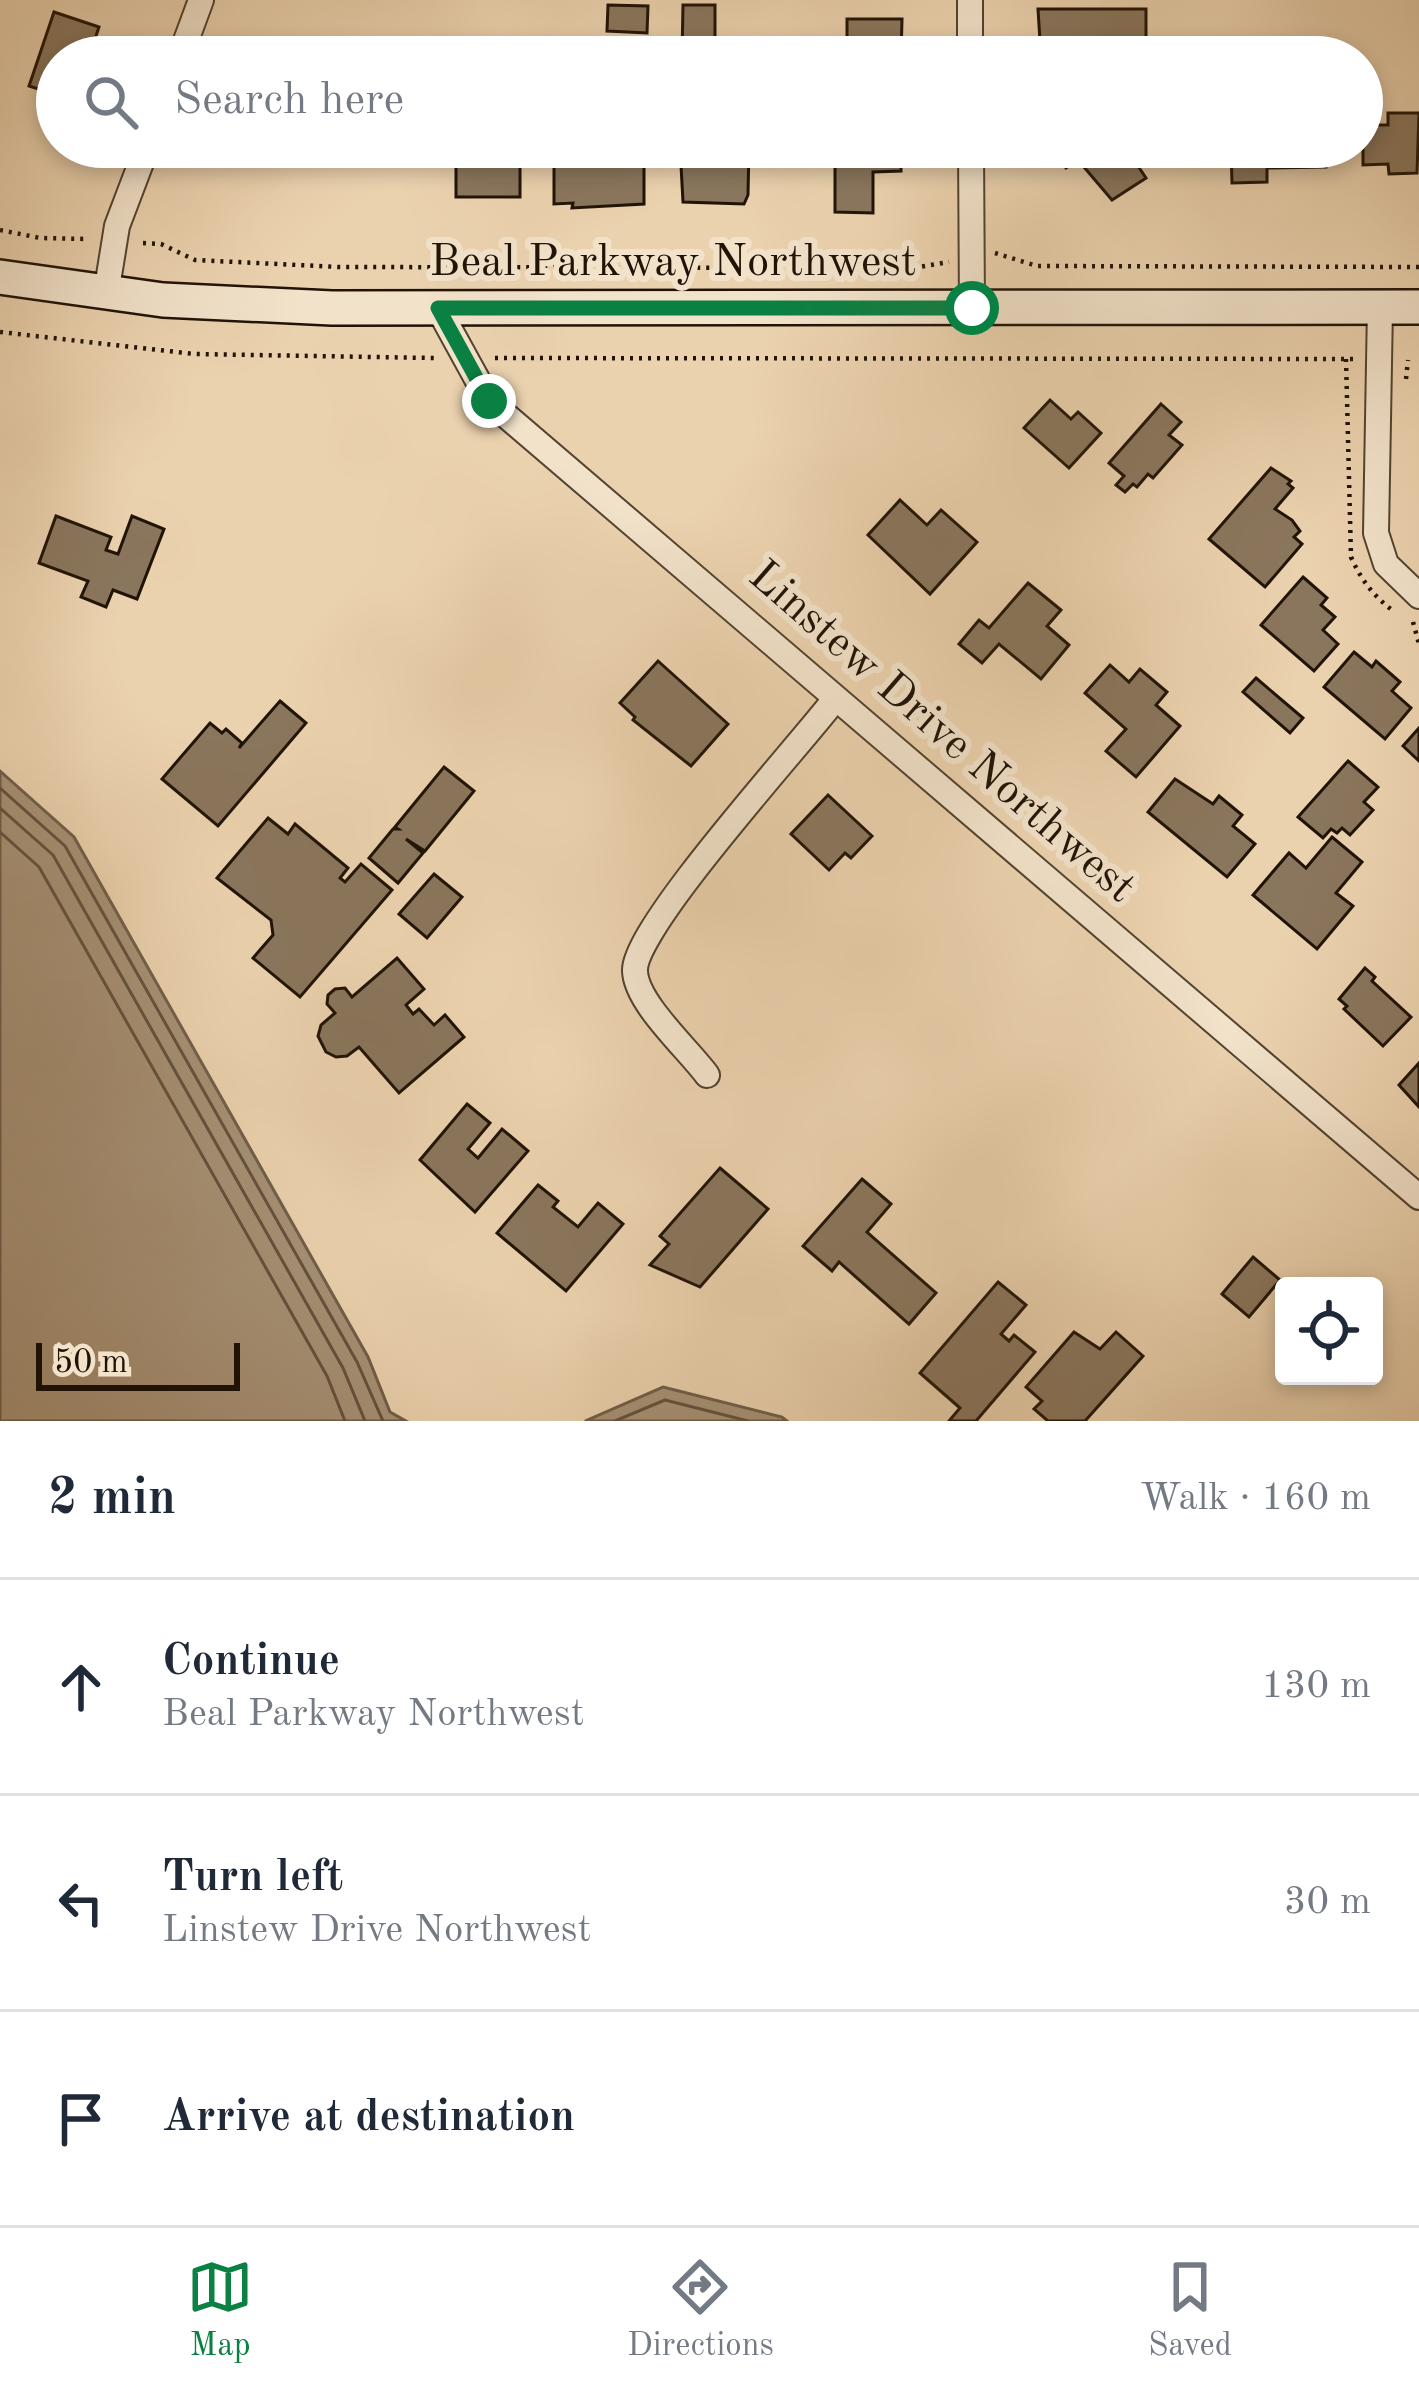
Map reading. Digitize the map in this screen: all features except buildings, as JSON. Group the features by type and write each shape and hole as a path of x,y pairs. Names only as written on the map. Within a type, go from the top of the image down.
{"main road":[{"name":"Beal Parkway Northwest","path":"0,277 106,294 332,308 1419,308"}],"street":[{"path":"188,36 202,0"},
{"path":"970,0 970,36"},
{"path":"106,294 115,242 140,168"},
{"path":"971,168 972,308"},
{"name":"Linstew Drive Northwest","path":"438,308 489,401 1419,1197"},
{"path":"1380,308 1376,533 1386,564 1419,596"},
{"path":"707,1075 645,998 634,976 636,957 677,892 836,699"}],"path":[{"path":"0,230 40,238 161,244 195,260 213,262 339,266 913,268 999,252 1037,266 1419,267"},
{"path":"0,332 194,354 1419,360"}],"water":[{"path":"0,771 74,837 368,1357 390,1412 406,1421 0,1421"},
{"path":"663,1387 782,1417 787,1421 585,1421"}],"route":[{"path":"489,401 438,308 972,308"}]}
